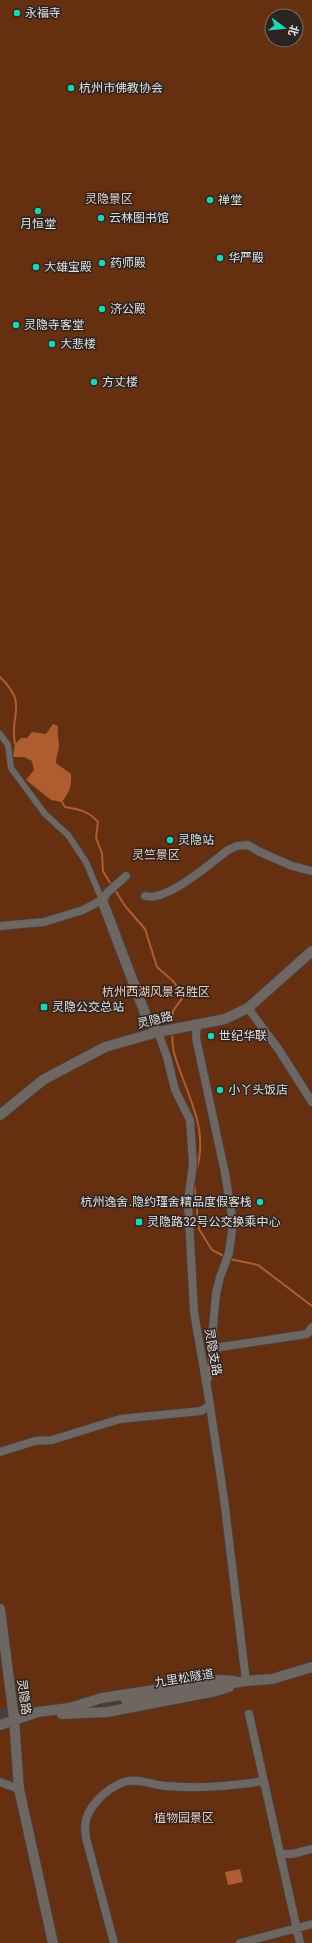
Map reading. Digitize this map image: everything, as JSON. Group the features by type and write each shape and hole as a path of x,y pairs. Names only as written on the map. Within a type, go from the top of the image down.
{"street":[{"path":"0,734 8,745 12,768 45,814 68,835 86,862 146,1016 160,1031"},
{"path":"145,896 150,898 158,896 179,887 228,850 236,846 248,845 292,866 312,871"},
{"path":"0,926 50,920 84,910 102,900 110,890 126,876"},
{"name":"灵隐路","path":"0,1115 43,1080 105,1047 160,1031 225,1019 248,1008 312,951"},
{"path":"248,1008 279,1050 312,1102"},
{"path":"197,1025 196,1038 231,1204 233,1223 229,1254 220,1277 216,1294 213,1327 214,1348 210,1373 206,1382"},
{"name":"灵隐支路","path":"160,1031 175,1090 190,1120 193,1164 188,1201 192,1256 192,1285 198,1342 210,1405 246,1681"},
{"path":"214,1348 307,1334 312,1327"},
{"path":"0,1452 35,1441 52,1440 120,1419 200,1411 210,1405"},
{"name":"灵隐路","path":"0,1609 14,1719 19,1789 53,1943"},
{"path":"0,1725 38,1712 68,1708 102,1698 218,1680 246,1681 280,1678 312,1667"},
{"path":"14,1719 107,1712 216,1691 246,1681"},
{"name":"九里松隧道","path":"126,1700 246,1681"},
{"path":"249,1714 300,1943"},
{"path":"114,1943 86,1838 85,1825 92,1808 100,1798 112,1788 125,1782 148,1782 166,1786 213,1787 264,1781"},
{"path":"0,1782 19,1789"},
{"path":"280,1854 292,1854 312,1849"},
{"path":"240,1943 312,1924"}],"green space":[{"name":"灵竺景区","path":"0,0 312,0 312,1943 0,1943"}],"shaded area":[{"path":"53,724 58,726 59,747 56,763 71,774 70,789 62,802 51,800 26,780 34,770 32,761 24,757 13,757 15,744 21,738 27,738 32,732 46,734"},
{"path":"240,1869 243,1882 228,1885 225,1872"}],"waterway":[{"path":"0,677 9,687 16,702 14,724 15,744"},
{"path":"62,802 65,807 87,813 98,822 96,838 102,853 103,871 112,886"},
{"path":"115,890 125,906 145,929 157,967 174,982 183,997 173,1011 172,1025"},
{"path":"172,1032 174,1053 196,1114 199,1128 199,1158 195,1174"},
{"path":"194,1182 199,1229 212,1250 226,1257"},
{"path":"230,1259 258,1265 312,1306"}],"tunnel":[{"path":"101,1703 126,1700"},
{"path":"0,1714 38,1710"}],"place":[{"name":"永福寺","path":"17,13"},
{"name":"杭州市佛教协会","path":"71,88"},
{"name":"禅堂","path":"210,200"},
{"name":"月恒堂","path":"38,211"},
{"name":"云林图书馆","path":"101,218"},
{"name":"华严殿","path":"220,258"},
{"name":"药师殿","path":"102,263"},
{"name":"大雄宝殿","path":"36,267"},
{"name":"济公殿","path":"102,309"},
{"name":"灵隐寺客堂","path":"16,325"},
{"name":"大悲楼","path":"52,344"},
{"name":"方丈楼","path":"94,382"},
{"name":"灵隐站","path":"170,840"},
{"name":"灵隐公交总站","path":"44,1007"},
{"name":"世纪华联","path":"211,1036"},
{"name":"小丫头饭店","path":"220,1090"},
{"name":"杭州逸舍.隐约瑾舍精品度假客栈","path":"260,1202"},
{"name":"灵隐路32号公交换乘中心","path":"139,1222"}],"park label":[{"name":"灵隐景区","path":"109,199"},
{"name":"杭州西湖风景名胜区","path":"156,992"},
{"name":"植物园景区","path":"184,1818"}]}
